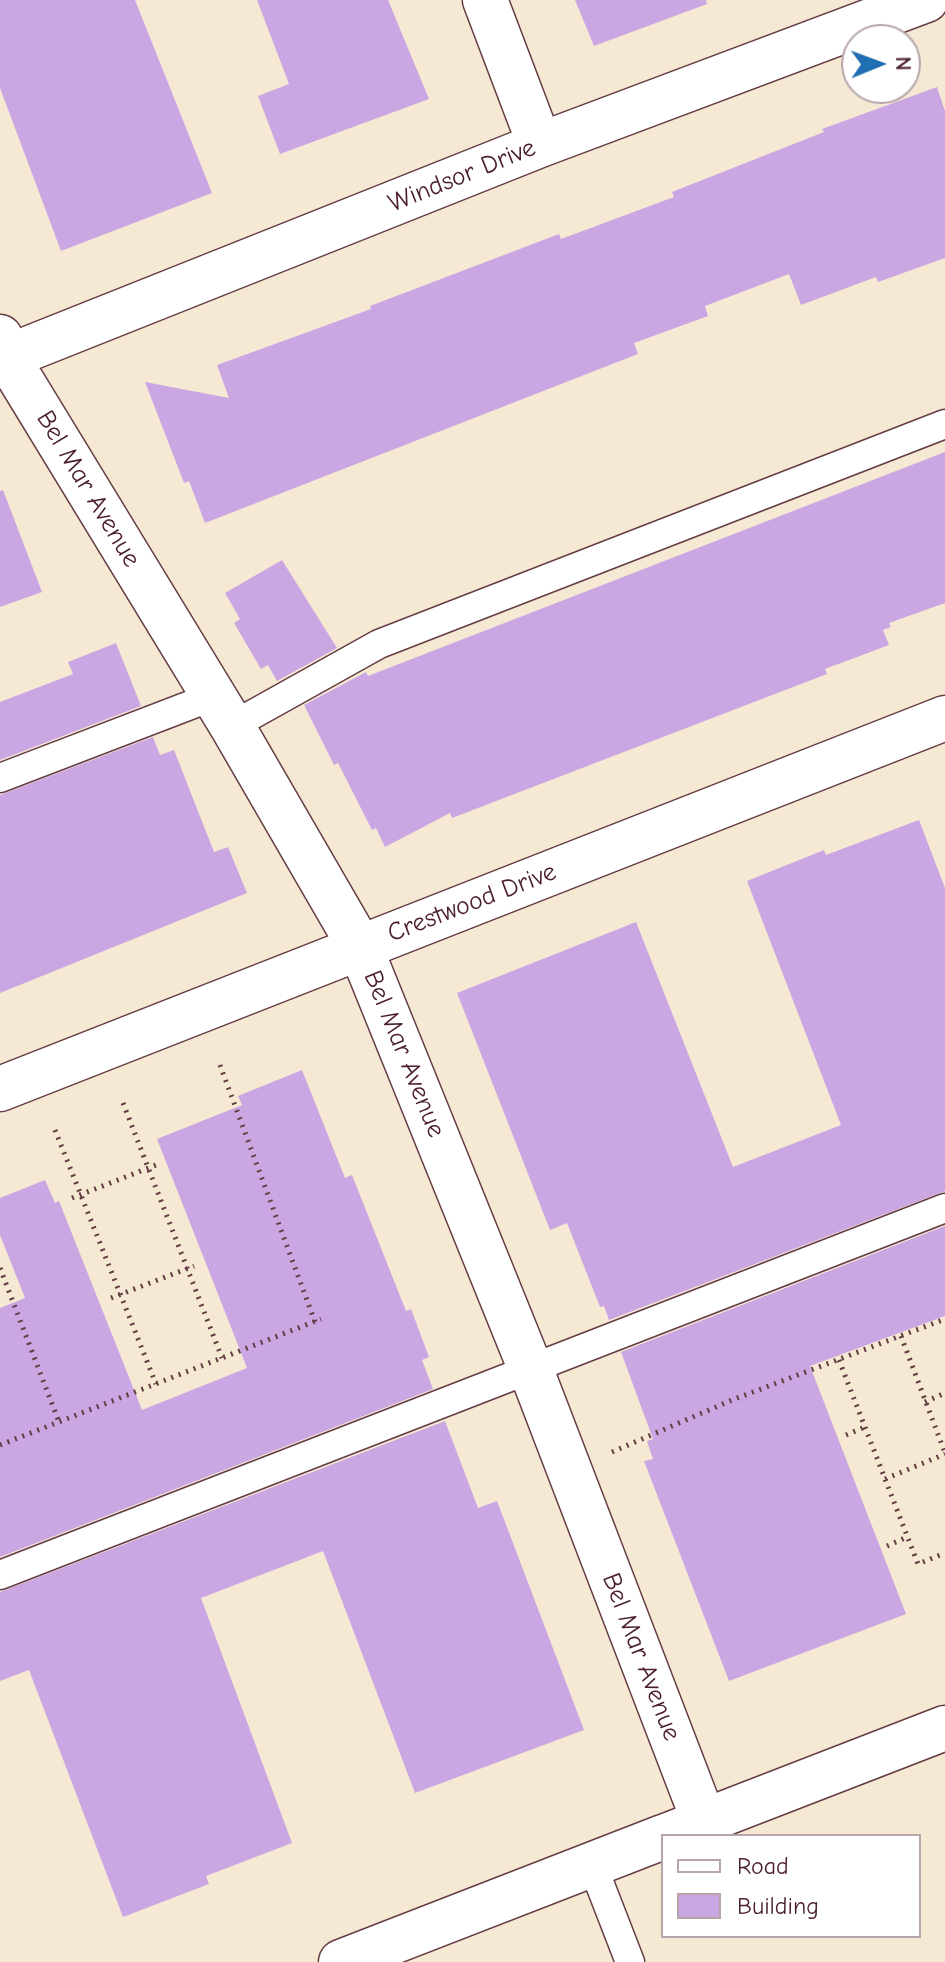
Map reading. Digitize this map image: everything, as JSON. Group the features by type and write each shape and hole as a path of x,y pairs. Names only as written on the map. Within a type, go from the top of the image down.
{"street":[{"path":"485,0 540,145"},
{"name":"Windsor Drive","path":"2,351 926,0"},
{"name":"Bel Mar Avenue","path":"2,351 223,711 360,947 531,1370 678,1831"},
{"name":"Crestwood Drive","path":"0,1089 945,718"},
{"path":"678,1831 945,1728"},
{"path":"341,1962 661,1838"}],"lane":[{"path":"0,778 223,711 379,644 945,424"},
{"path":"0,1575 945,1208"},
{"path":"592,1864 630,1962"}],"path":[{"path":"0,1445 318,1321 220,1065"},
{"path":"123,1103 222,1358"},
{"path":"55,1130 156,1384"},
{"path":"72,1198 156,1165"},
{"path":"111,1298 194,1266"},
{"path":"0,1268 59,1422"},
{"path":"612,1452 732,1400 945,1319"},
{"path":"885,1479 945,1454 901,1336"},
{"path":"839,1360 918,1564 945,1553"},
{"path":"925,1402 945,1393"},
{"path":"846,1435 865,1427"},
{"path":"887,1546 907,1537"}],"building":[{"path":"0,0 135,0 212,193 61,251 0,88"},
{"path":"257,0 388,0 429,99 280,154 258,96 289,84"},
{"path":"575,0 706,0 707,4 594,46"},
{"path":"937,87 945,111 945,258 878,282 876,277 801,305 789,274 705,306 708,316 634,343 638,354 205,523 189,481 184,483 145,382 229,398 217,365 371,309 370,306 559,234 561,239 674,197 672,192 824,132 822,129 890,104 921,104 921,93"},
{"path":"945,452 945,603 889,623 891,627 883,630 889,645 825,669 827,674 452,818 450,813 385,847 376,828 372,830 338,763 334,765 304,705 366,672 368,676"},
{"path":"3,490 42,592 0,607 0,491"},
{"path":"282,560 337,648 277,681 268,665 261,669 234,623 240,619 225,593"},
{"path":"116,643 141,706 0,760 0,702 73,674 68,662"},
{"path":"153,737 160,755 174,750 214,852 228,847 247,893 0,993 0,795"},
{"path":"919,820 945,888 945,1191 609,1320 604,1306 600,1307 567,1223 550,1230 457,993 636,922 733,1167 841,1125 747,881 824,850 826,855"},
{"path":"302,1070 345,1178 352,1175 406,1311 411,1309 429,1357 422,1360 433,1389 0,1557 0,1308 25,1298 0,1235 0,1198 45,1180 55,1203 59,1201 142,1410 247,1368 157,1139 242,1105 238,1096"},
{"path":"945,1226 945,1316 810,1366 906,1614 729,1681 644,1461 653,1459 647,1441 653,1439 621,1352"},
{"path":"445,1421 478,1508 497,1501 584,1730 415,1793 323,1551 201,1598 292,1843 206,1876 209,1884 123,1917 29,1670 0,1681 0,1592"}]}
